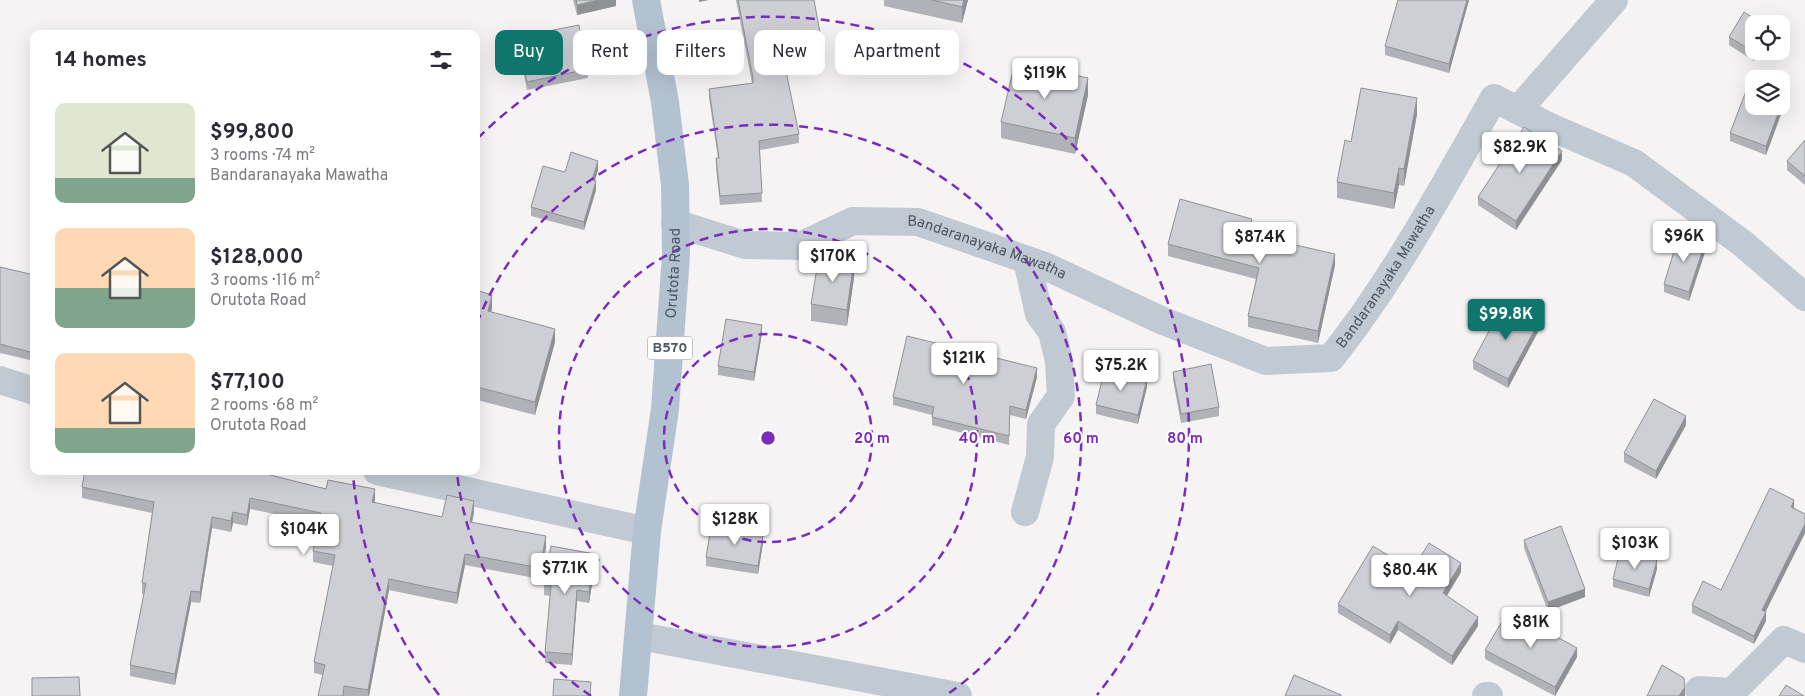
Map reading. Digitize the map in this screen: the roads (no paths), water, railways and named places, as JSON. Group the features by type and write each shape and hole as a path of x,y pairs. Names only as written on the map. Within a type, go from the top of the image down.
{"main road":[{"name":"Orutota Road","path":"634,696 647,530 665,409 676,255 674,185 665,102 646,0"}],"street":[{"path":"1518,110 1614,0"},
{"name":"Bandaranayaka Mawatha","path":"675,223 745,245 800,246 853,221 918,222 1027,260 1163,321 1266,361 1331,358 1374,300 1430,211 1494,98 1548,126 1634,163 1742,243 1805,297"},
{"path":"1025,512 1040,457 1041,424 1061,396 1059,361 1052,332 1039,314 1027,260"},
{"path":"0,380 30,390"},
{"path":"395,475 647,530"},
{"path":"640,636 958,696"},
{"path":"1699,690 1732,692 1784,640 1805,649"}]}
